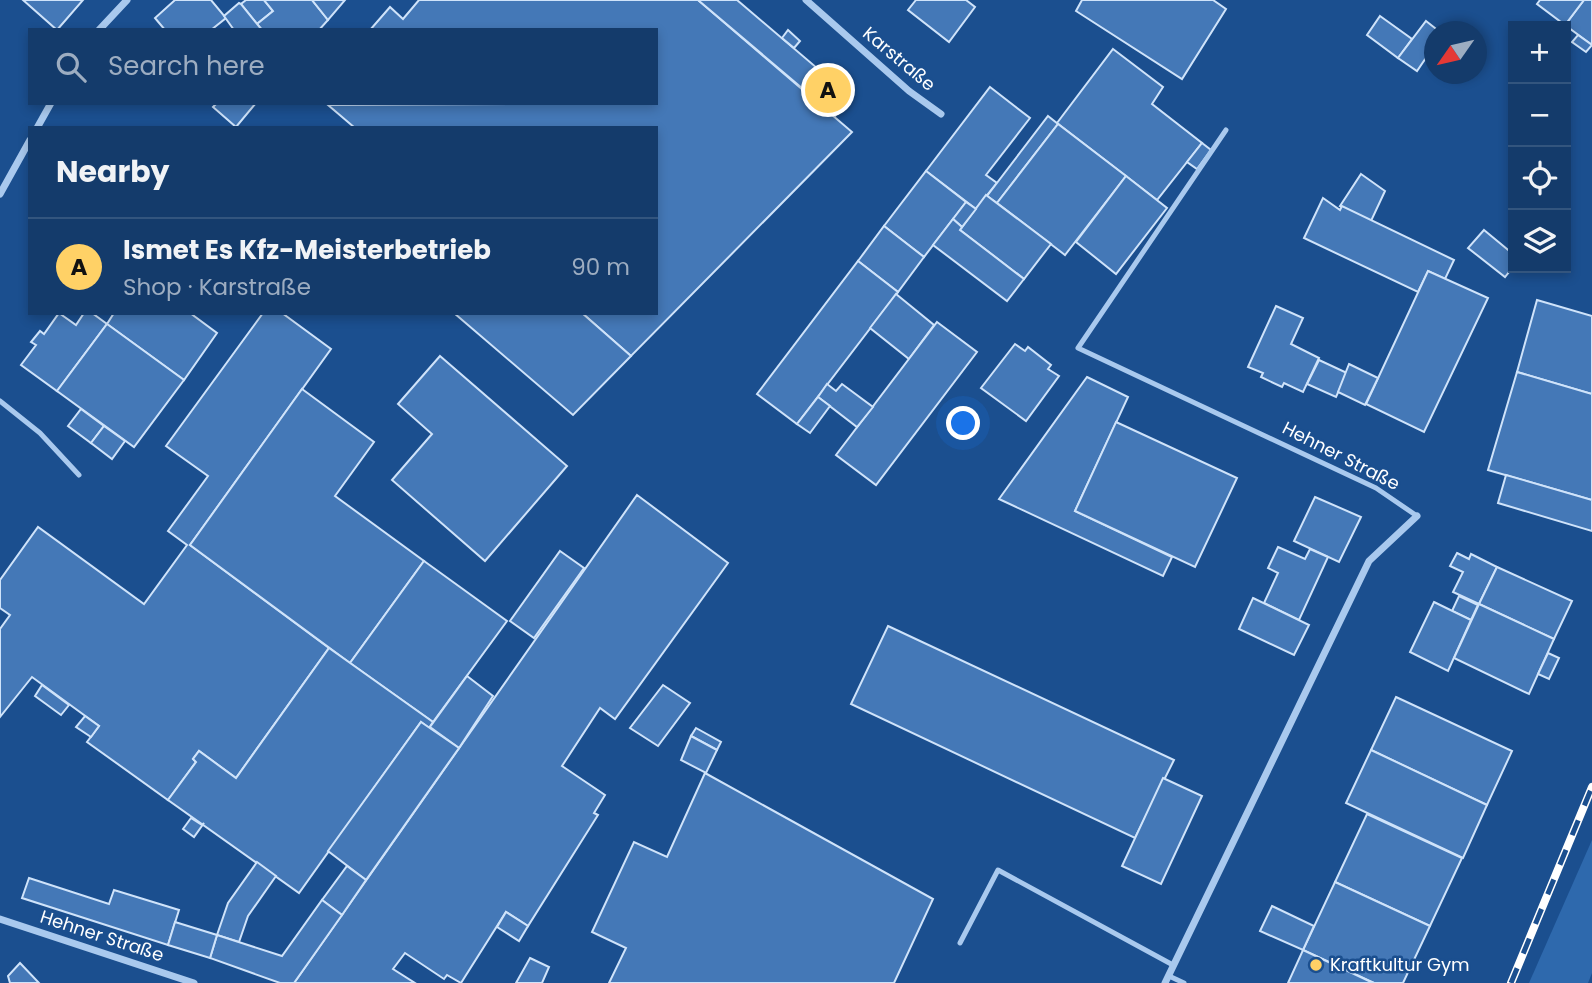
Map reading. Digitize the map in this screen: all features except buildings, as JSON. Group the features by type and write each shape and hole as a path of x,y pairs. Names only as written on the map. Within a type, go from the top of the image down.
{"street":[{"path":"101,28 127,0"},
{"name":"Karstraße","path":"806,0 909,92 941,114"},
{"path":"38,126 50,105"},
{"path":"0,194 28,144"},
{"name":"Hehner Straße","path":"1167,979 1369,561 1417,516"},
{"name":"Hehner Straße","path":"0,919 194,983"}],"lane":[{"name":"Hehner Straße","path":"1226,130 1079,348 1376,488 1417,516"},
{"path":"0,401 40,433 79,475"},
{"path":"960,943 998,870 1173,965"},
{"path":"1167,979 1184,983"}],"shaded area":[{"path":"1592,840 1592,973 1588,983 1529,983"}],"railway":[{"path":"1511,983 1592,787"}],"place":[{"name":"Ismet Es Kfz-Meisterbetrieb","path":"828,90"},
{"name":"Kraftkultur Gym","path":"1316,965"}]}
